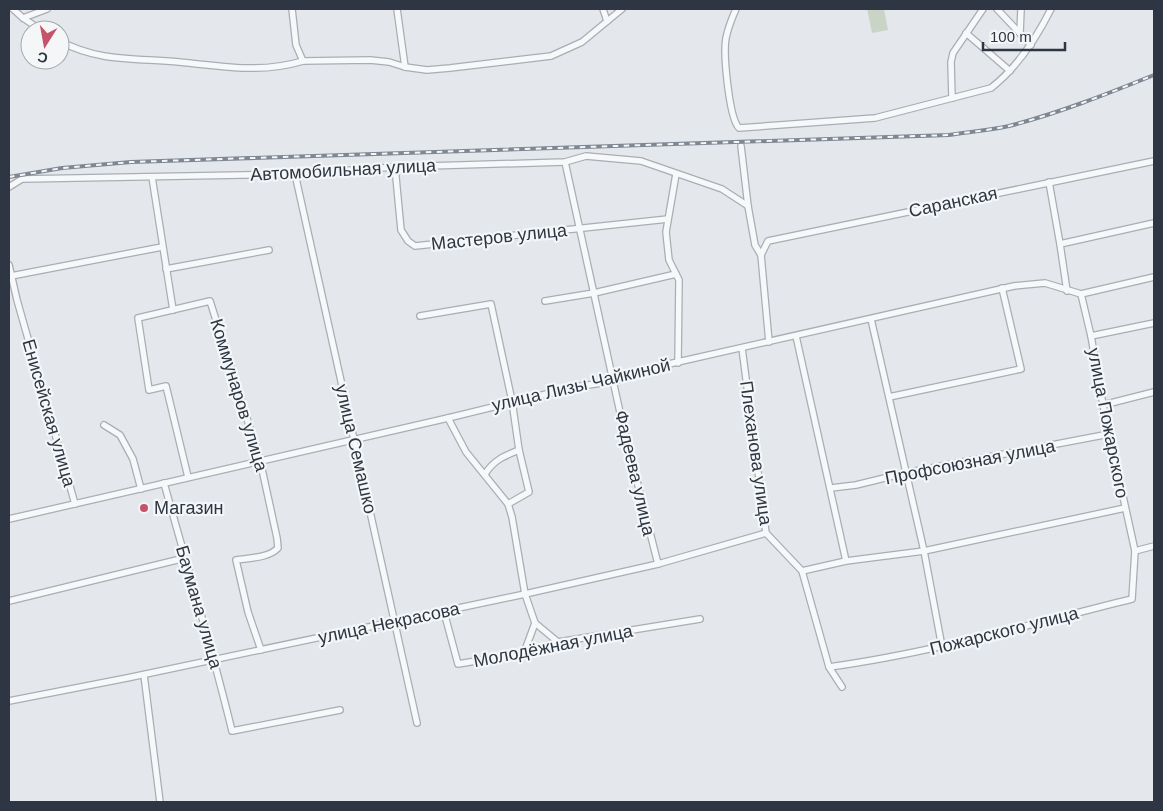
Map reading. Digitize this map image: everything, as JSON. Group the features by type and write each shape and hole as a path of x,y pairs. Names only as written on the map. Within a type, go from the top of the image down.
{"street":[{"path":"13,9 26,20"},
{"path":"23,18 47,9"},
{"path":"292,9 296,45 303,61"},
{"path":"397,9 405,67"},
{"path":"603,9 607,21"},
{"path":"70,47 100,56 180,62 217,68 266,69 303,61 370,60 427,70 551,56 582,42 622,9"},
{"path":"736,9 726,40 728,88 732,115 735,124 739,128 875,118 991,88 1010,72 1031,45 1048,10"},
{"path":"952,98 952,57 983,9"},
{"path":"997,9 1031,45"},
{"path":"1020,32 1022,9"},
{"path":"966,33 1010,72"},
{"path":"741,146 755,245 761,255 768,342"},
{"name":"Автомобильная улица","path":"9,187 22,179 295,174 395,167 564,162 586,156 641,161 676,174 703,181 722,189 748,206"},
{"name":"Саранская","path":"761,255 768,240 1154,161"},
{"name":"Фадеева улица","path":"564,162 623,426 658,564"},
{"name":"Мастеров улица","path":"395,167 401,230 408,241 415,246 668,219"},
{"name":"улица Семашко","path":"295,174 417,723"},
{"path":"676,174 666,232 670,260 679,280 680,329 678,363"},
{"path":"152,176 173,310"},
{"path":"1049,182 1067,290"},
{"path":"1060,244 1154,223"},
{"path":"11,276 162,246"},
{"path":"166,269 268,250"},
{"name":"Енисейская улица","path":"9,265 16,300 75,504"},
{"path":"546,301 594,293 676,274"},
{"name":"улица Лизы Чайкиной","path":"9,519 354,438 448,418 512,401 575,387 614,381 641,371 1002,288 1031,283 1045,283 1081,294 1154,277"},
{"path":"889,397 1021,369 1002,288"},
{"name":"улица Пожарского","path":"1081,294 1091,336 1102,405 1135,551"},
{"path":"9,302 16,300"},
{"name":"Коммунаров улица","path":"188,477 166,386 149,390 138,318 210,300 260,460 278,548 260,557 236,560 248,612 261,650"},
{"path":"420,316 492,304 512,401 519,450 529,492 508,504"},
{"path":"871,319 924,551 942,647"},
{"path":"1091,336 1154,323"},
{"path":"796,336 846,562"},
{"name":"Плеханова улица","path":"742,348 766,533 802,571 828,667 842,686"},
{"path":"1102,405 1154,392"},
{"path":"448,418 466,452 508,504 512,517 525,594 535,623 558,642"},
{"path":"104,425 116,430 120,435 133,459 141,489"},
{"name":"Профсоюзная улица","path":"831,488 856,485 905,473 1109,434"},
{"path":"485,474 492,464 501,457 519,450"},
{"name":"Баумана улица","path":"164,483 215,660 232,732 340,710"},
{"path":"802,571 846,562 924,551 1125,508"},
{"name":"улица Некрасова","path":"9,701 144,675 444,612 658,564 766,533"},
{"path":"1135,551 1154,546"},
{"name":"Пожарского улица","path":"828,667 866,662 942,647 1132,599 1135,551"},
{"path":"9,601 185,558"},
{"name":"Молодёжная улица","path":"444,612 458,664 524,653 558,642 700,619"},
{"path":"524,653 535,623"},
{"path":"144,675 160,802"}],"green space":[{"path":"867,9 884,9 888,30 872,33"}],"railway":[{"path":"9,177 62,168 131,162 949,135 1009,126 1028,121 1083,103 1154,75"}],"place":[{"name":"Магазин","path":"144,508"}]}
